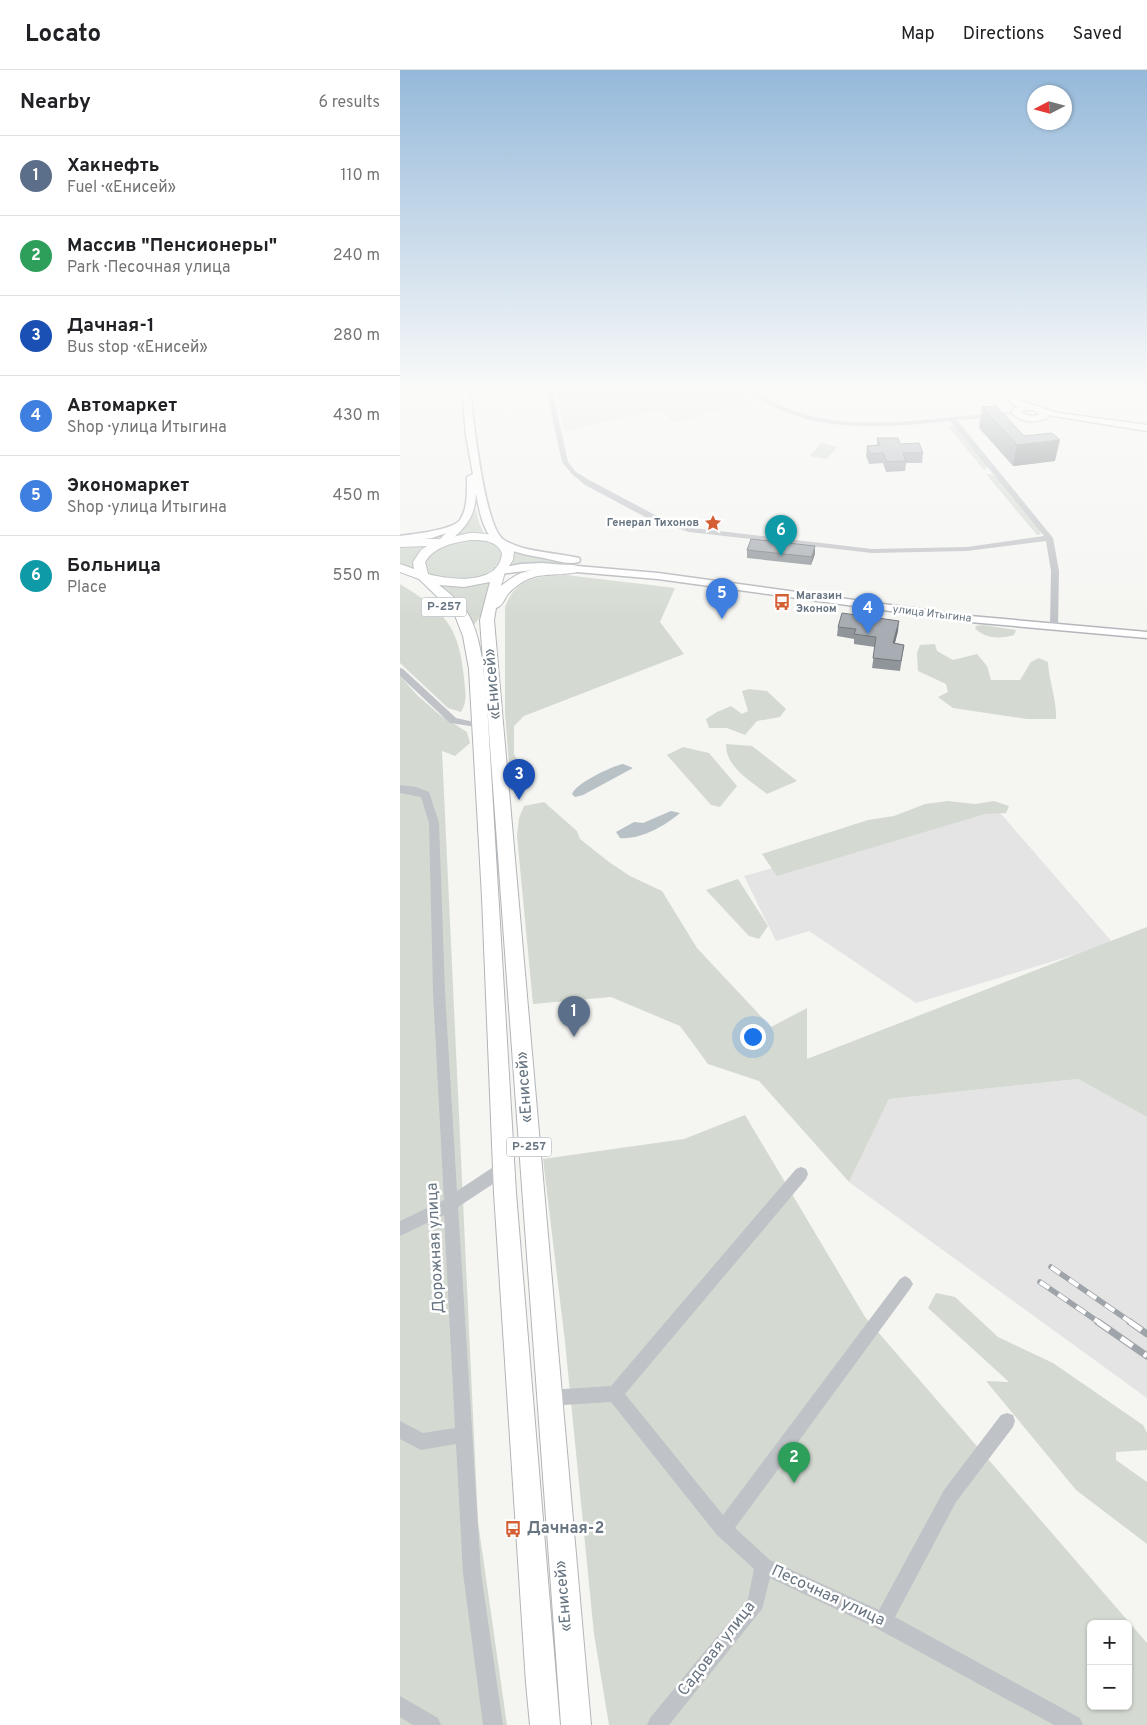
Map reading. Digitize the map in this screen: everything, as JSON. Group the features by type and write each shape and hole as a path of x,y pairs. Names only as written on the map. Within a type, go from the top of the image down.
{"highway":[{"name":"Р-257","path":"400,541 442,542 474,536 497,540"},
{"name":"«Енисей»","path":"497,540 504,545 509,555 508,560 499,571 487,620 519,1004 548,1398 576,1725"},
{"name":"Р-257","path":"442,542 426,552 419,562 421,573 451,601 463,617 473,651"},
{"path":"487,620 500,593 510,583 533,573 578,565"},
{"name":"Р-257","path":"400,568 427,579 450,584 478,581 499,571"},
{"name":"Р-257","path":"400,577 434,598 460,624 473,651"},
{"name":"«Енисей»","path":"473,651 480,726 495,973 503,1168 536,1631 545,1725"}],"main road":[{"path":"473,466 476,497 487,524 497,540"},
{"path":"400,541 432,535 455,526 476,497"},
{"path":"442,542 464,524 476,497"},
{"path":"476,497 495,524 507,536 518,543 578,565"},
{"name":"улица Итыгина","path":"497,540 520,549 578,565 960,618 1054,625 1147,635"},
{"name":"улица Итыгина","path":"499,571 521,567 578,565"}],"street":[{"path":"568,466 588,483 668,523 708,533 872,551 967,549 1049,538"},
{"path":"991,466 1049,538 1054,553 1056,578 1054,625"},
{"path":"400,671 453,721 480,726"},
{"name":"Дорожная улица","path":"400,789 416,791 425,795 434,823 439,992 472,1573 493,1725"},
{"path":"400,1228 451,1204 503,1168"},
{"path":"548,1398 614,1394 801,1174"},
{"path":"723,1529 905,1284"},
{"name":"Песочная улица","path":"614,1394 723,1529 764,1566 883,1621 1073,1725"},
{"path":"883,1621 950,1496 1007,1421"},
{"path":"400,1429 421,1442 463,1435"},
{"name":"Садовая улица","path":"657,1725 756,1603 764,1566"},
{"path":"400,1706 431,1725"}],"shaded area":[{"path":"986,474 994,475 1039,529 1041,533 1039,535 1037,535"},
{"path":"476,509 479,523 485,535 454,536 468,524"},
{"path":"469,540 490,542 498,547 502,556 495,567 478,577 459,581 431,575 426,569 425,563 428,557 437,549"},
{"path":"429,546 415,571 400,565 400,548"},
{"path":"512,551 530,557 571,563 525,563 507,567"},
{"path":"566,575 675,588 660,622 684,654 524,716 514,726 514,754 530,783 511,790 505,713 505,607 516,589 529,580 546,576"},
{"path":"491,579 482,614 474,625 464,609 439,585 466,586"},
{"path":"400,584 438,612 447,621 453,632 462,660 465,687 465,700 461,712 448,708 400,663"},
{"path":"983,625 1016,630 1014,635 993,637 979,632 975,628 976,626"},
{"path":"935,644 937,651 953,660 977,654 987,666 991,680 1020,680 1031,662 1039,658 1048,662 1056,719 1027,719 953,708 938,697 948,692 946,684 918,671 917,653 920,645"},
{"path":"400,676 418,696 440,715 467,732 470,743 455,756 442,751 478,1522 507,1725 400,1725"},
{"path":"749,689 767,691 786,709 780,717 757,721 745,735 727,728 709,728 706,719 717,712 731,706 742,714 748,711 742,691"},
{"path":"726,744 752,746 797,781 767,794 747,779 734,766 727,752"},
{"path":"683,747 709,753 737,786 720,807 711,805 667,755"},
{"path":"623,764 633,768 583,795 575,797 572,794 587,780 603,771"},
{"path":"948,801 975,804 994,801 1009,806 1006,813 985,814 777,876 762,854 868,820 894,816 925,804"},
{"path":"544,802 577,831 580,839 609,862 630,876 662,891 697,948 771,1027 807,1008 807,1059 1147,927 1147,1117 1078,1079 889,1099 849,1182 759,1081 708,1064 680,1026 611,997 533,1004 517,836 519,818 524,806"},
{"path":"995,807 1113,943 916,1003 809,931 776,941 744,876"},
{"path":"671,811 680,813 667,823 644,834 636,837 620,838 616,832 634,822 643,823"},
{"path":"738,879 768,926 759,939 749,936 706,890"},
{"path":"1078,1079 1147,1117 1147,1398 849,1182 889,1099"},
{"path":"745,1115 865,1317 1127,1620 1087,1620 1087,1710 1132,1710 1132,1626 1147,1643 1147,1725 609,1725 594,1634 565,1342 543,1159 684,1139"},
{"path":"936,1293 955,1297 998,1337 1053,1363 1143,1425 1147,1433 1147,1450 1116,1452 1116,1460 1147,1482 1147,1544 1076,1490 986,1381 1009,1382 928,1308"}],"building":[{"path":"751,539 815,546 812,557 747,550"},
{"path":"842,613 899,621 893,643 904,645 901,661 873,658 876,637 854,634 856,629 838,627"}],"railway":[{"path":"1051,1267 1132,1323"},
{"path":"1040,1282 1100,1323"},
{"path":"1098,1322 1147,1356"},
{"path":"1130,1322 1147,1334"}],"place":[{"name":"Генерал Тихонов","path":"713,523"},
{"name":"Больница","path":"781,556"},
{"name":"Магазин Эконом","path":"782,602"},
{"name":"Экономаркет","path":"722,619"},
{"name":"Автомаркет","path":"868,634"},
{"name":"Дачная-1","path":"519,800"},
{"name":"Хакнефть","path":"574,1037"},
{"name":"Массив \"Пенсионеры\"","path":"794,1483"},
{"name":"Дачная-2","path":"513,1529"}]}
